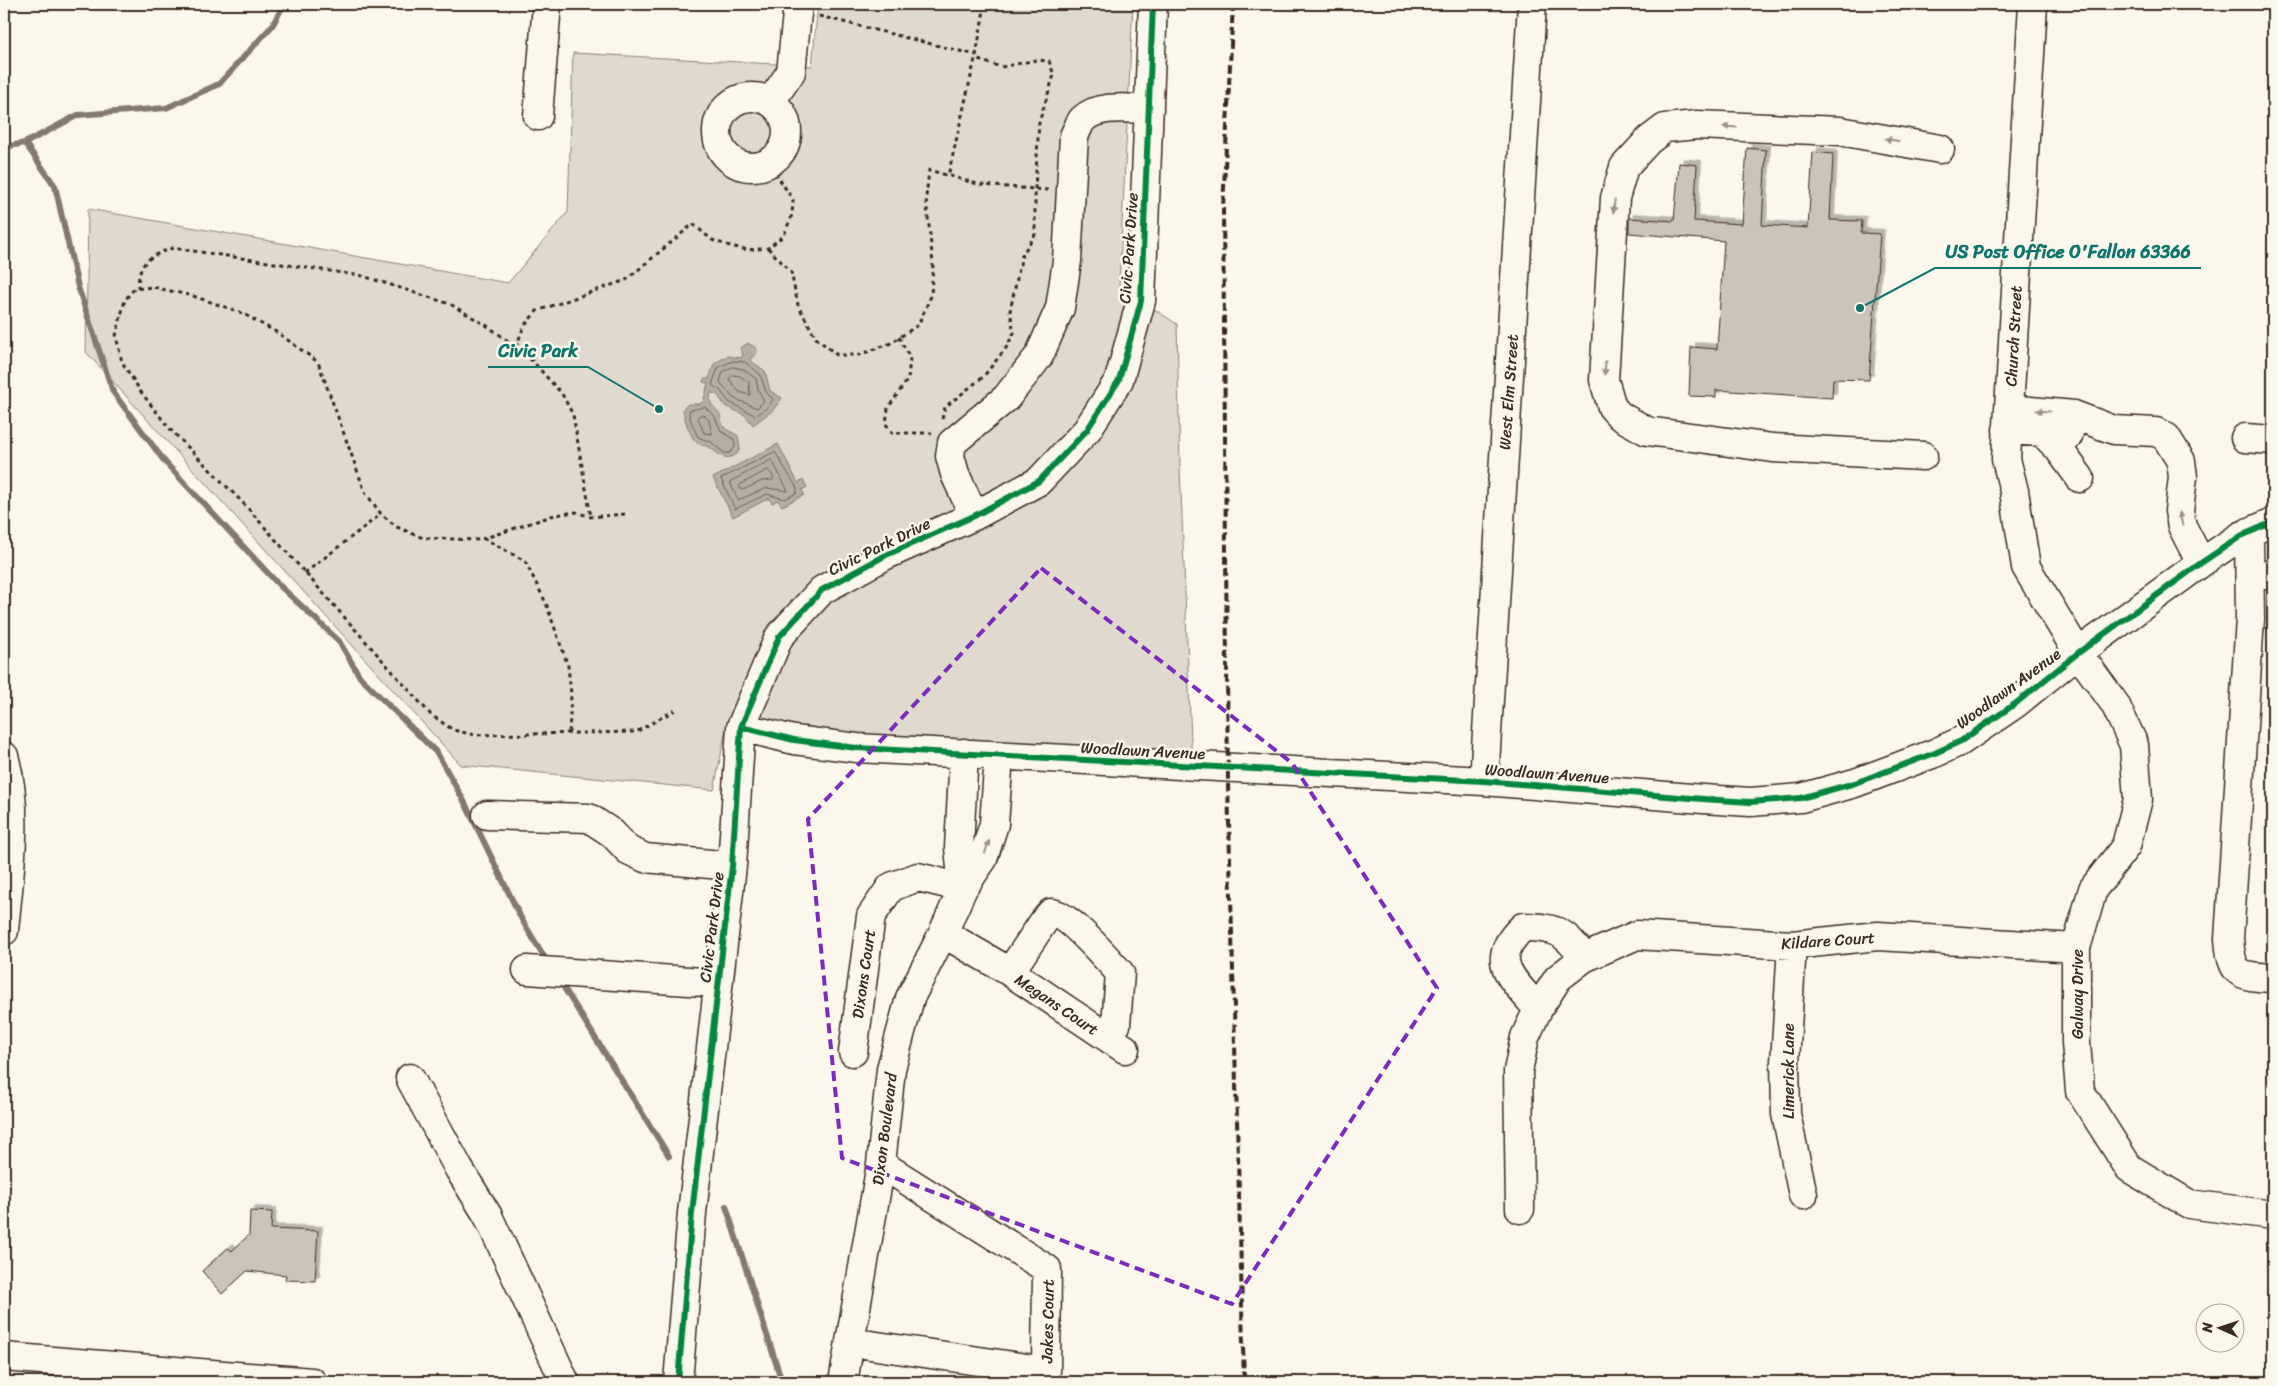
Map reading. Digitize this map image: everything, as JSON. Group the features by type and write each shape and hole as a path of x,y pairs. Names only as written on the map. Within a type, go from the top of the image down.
{"street":[{"path":"538,116 547,4"},
{"name":"Civic Park Drive","path":"678,1382 692,1204 732,866 741,727 778,637 822,590 886,555 974,516 1039,481 1086,430 1120,380 1141,301 1153,4"},
{"name":"West Elm Street","path":"1484,781 1532,4"},
{"name":"Church Street","path":"2033,4 2006,459 2014,491 2026,566 2078,653"},
{"path":"771,102 791,72 798,7"},
{"path":"750,96 771,102 780,110 786,120 788,133 785,145 779,156 769,163 758,168 745,167 734,163 724,155 718,144 716,133 718,122 722,112 734,102 750,96"},
{"path":"974,516 955,474 945,440 1006,398 1038,356 1060,308 1067,261 1074,136 1082,119 1094,112 1112,109 1149,109"},
{"path":"1923,456 1773,448 1647,431 1620,416 1612,407 1604,380 1615,198 1624,168 1649,140 1665,128 1698,125 1840,131 1940,149"},
{"path":"2058,448 2068,436 2074,415"},
{"path":"2008,420 2074,415 2114,430 2156,432 2166,437 2181,461 2183,477 2179,511 2182,526 2201,563"},
{"path":"2008,420 2039,432 2058,448 2080,478"},
{"path":"2245,438 2273,440"},
{"path":"2261,527 2262,574 2250,619 2229,939 2230,955 2234,966 2245,976 2273,978"},
{"name":"Woodlawn Avenue","path":"741,727 794,740 857,748 1484,781 1712,800 1750,802 1800,798 1855,783 1935,753 1961,740 2015,704 2078,653 2201,563 2261,527"},
{"name":"Galway Drive","path":"2078,653 2115,704 2134,745 2138,800 2126,846 2093,889 2076,948 2076,1043 2080,1091 2129,1168 2189,1204 2273,1215"},
{"name":"Dixon Boulevard","path":"962,888 959,848 964,753"},
{"path":"4,756 9,773 13,818 4,931"},
{"name":"Dixon Boulevard","path":"843,1382 881,1164 891,1069 910,998 944,933 962,888 983,859 994,824 1000,756"},
{"path":"488,815 589,818 612,832 628,850 645,858 732,866"},
{"name":"Dixons Court","path":"853,1052 871,916 890,887 918,878 962,888"},
{"name":"Megans Court","path":"944,933 1010,972 1115,1042 1120,973 1080,931 1061,915 1051,913 1010,972"},
{"path":"1538,1009 1508,974 1504,957 1510,939 1523,927 1536,927 1556,931 1570,938 1584,958"},
{"name":"Kildare Court","path":"1520,1208 1518,1071 1525,1037 1538,1009 1558,978 1584,958 1637,935 1792,945 1878,936 2076,948"},
{"name":"Limerick Lane","path":"1792,945 1785,1062 1786,1114 1803,1195"},
{"path":"527,970 718,983"},
{"path":"410,1078 488,1216 564,1382"},
{"name":"Jakes Court","path":"850,1342 1046,1371 1047,1269 881,1164"},
{"path":"4,1357 312,1382"}],"path":[{"path":"948,176 976,57 985,4"},
{"path":"798,7 976,57 1001,67 1037,60 1049,61 1054,75 1039,122 1035,189 1035,235 1022,255 1010,311 1014,333 1006,348 983,377 945,407 945,440 930,432 892,433 886,424 888,408 908,379 910,358 900,337"},
{"path":"516,347 524,326 536,310 626,280 692,224 712,240 730,246 748,250 768,248 784,235 792,216 793,200 769,163"},
{"path":"768,248 791,272 798,305 816,338 837,355 859,355 892,343 918,325 931,296 933,264 926,198 929,170 981,185 1072,192"},
{"path":"138,289 138,276 142,267 153,254 173,248 364,276 450,304 526,354 562,394 573,415 591,517"},
{"path":"625,514 591,517 576,512 555,515 483,538 422,538 397,527 381,514 365,492 318,362 278,333 240,312 185,294 153,287 134,289 125,300 116,336 122,362 141,392 169,428 245,505 431,715 453,730 475,735 569,734 636,732 675,710"},
{"path":"305,573 381,514"},
{"path":"483,538 526,562 546,603 568,666 571,694 569,734"}],"highlighted area":[{"path":"1041,568 1292,763 1437,988 1232,1304 842,1158 808,819"}],"shaded area":[{"path":"818,4 1133,4 1119,287 1177,324 1180,467 1192,766 794,740 727,724 714,790 461,765 86,352 88,209 508,283 568,212 573,53 812,66"}],"water":[{"path":"748,343 756,348 757,353 750,359 751,361 765,371 770,391 782,398 773,410 753,425 745,415 725,406 717,394 711,393 711,404 720,415 723,426 738,436 740,448 737,454 726,457 696,442 688,427 683,409 688,404 700,404 704,400 708,383 703,382 704,379 709,379 714,364 727,356 741,358 743,355 741,348"},
{"path":"778,444 798,483 803,480 807,487 802,490 804,495 782,506 778,500 772,503 769,498 733,517 713,478"}],"building":[{"path":"1747,148 1766,150 1762,225 1808,228 1813,152 1833,154 1830,220 1862,221 1861,233 1880,234 1869,380 1833,379 1832,398 1716,390 1716,397 1689,396 1691,347 1717,349 1724,241 1629,233 1629,218 1674,221 1679,163 1697,165 1694,221 1742,224"},
{"path":"250,1211 272,1212 271,1229 318,1231 315,1281 285,1280 286,1275 247,1271 222,1294 202,1271 228,1248 232,1251 249,1235"}],"waterway":[{"path":"4,147 25,143 78,115 166,108 219,84 272,26 284,4"},
{"path":"25,143 55,186 78,287 113,392 165,462 279,585 339,641 360,677 437,753 465,803 522,920 548,963"},
{"path":"559,980 669,1156"},
{"path":"726,1206 782,1382"}],"railway":[{"path":"1233,4 1223,208 1228,784 1244,1382"}],"cycle path":[{"path":"678,1382 692,1213 732,866 741,727 779,637 822,590 886,555 974,516 1039,481 1087,430 1119,380 1141,301 1153,4"},
{"path":"741,727 794,740 857,748 1484,781 1750,802 1801,798 1855,783 1935,753 1961,741 2015,704 2078,653 2201,563 2241,536 2273,522"}],"place":[{"name":"US Post Office O'Fallon 63366","path":"1860,308"},
{"name":"Civic Park","path":"659,409"}]}
